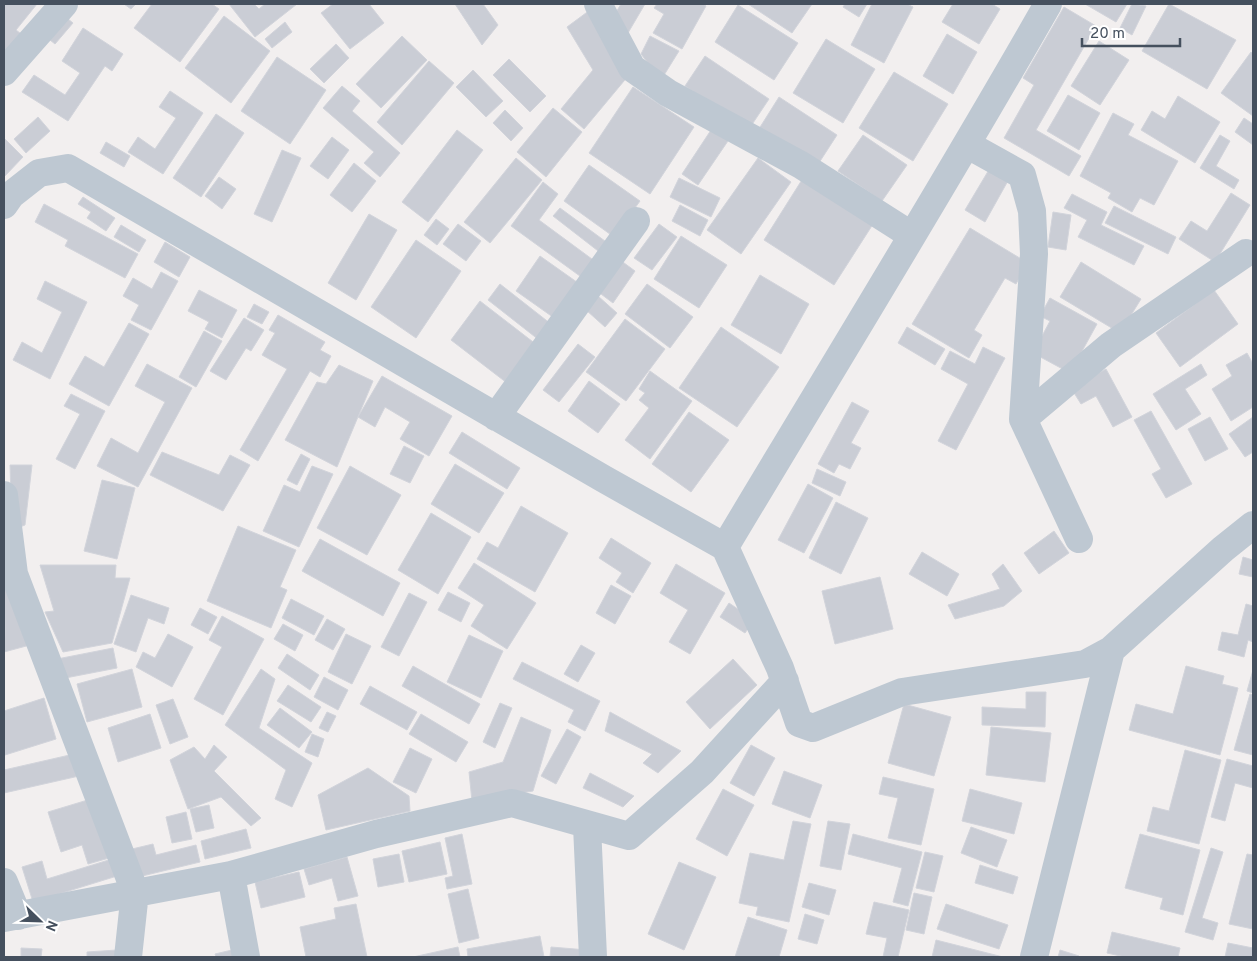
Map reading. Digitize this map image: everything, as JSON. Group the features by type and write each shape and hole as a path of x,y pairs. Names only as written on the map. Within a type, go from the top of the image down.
{"street":[{"path":"4,72 64,4"},
{"path":"598,4 632,68 668,93 801,166 911,234"},
{"path":"725,547 911,234 968,145 1048,4"},
{"path":"968,145 1022,176 1032,211 1034,254 1023,419 1079,539"},
{"path":"4,205 11,195 40,173 68,168 496,417 725,547 785,681 799,723 813,728 902,692 1085,664 1111,650 1223,549 1253,525"},
{"path":"496,417 636,220"},
{"path":"1023,419 1111,344 1246,253"},
{"path":"4,495 14,574 135,892 128,957"},
{"path":"1034,957 1111,650"},
{"path":"4,882 11,917 231,875 376,834 512,804 629,836 702,772 785,681"},
{"path":"587,826 593,957"},
{"path":"231,875 246,957"}],"building":[{"path":"4,4 37,4 16,30 25,37 4,64"},
{"path":"124,4 136,4 131,9"},
{"path":"152,4 212,4 219,9 180,62 134,28"},
{"path":"229,4 254,4 259,9 265,4 297,4 255,37"},
{"path":"333,4 369,4 384,23 350,49 321,13"},
{"path":"455,4 483,4 498,25 482,45"},
{"path":"621,4 645,4 625,38 615,14"},
{"path":"657,4 703,4 706,6 682,49 653,33 664,14 654,8"},
{"path":"748,4 812,4 792,33"},
{"path":"845,4 867,4 859,17 843,7"},
{"path":"872,4 907,4 913,7 884,63 851,45"},
{"path":"953,4 992,4 1000,9 979,44 942,22"},
{"path":"1085,4 1127,4 1116,22"},
{"path":"1132,4 1146,6 1132,35 1120,28"},
{"path":"1169,4 1236,40 1207,89 1142,51"},
{"path":"738,5 798,43 774,80 715,42"},
{"path":"1064,7 1096,26 1036,130 1081,156 1069,176 1004,138 1034,85 1023,78"},
{"path":"590,10 629,75 584,129 561,109 593,70 567,27"},
{"path":"62,14 73,23 55,44 45,36"},
{"path":"224,16 270,51 231,103 185,68"},
{"path":"285,22 292,32 272,48 265,39"},
{"path":"83,28 123,54 112,71 105,66 68,121 22,92 34,75 65,95 80,73 62,61"},
{"path":"947,34 977,52 953,94 923,76"},
{"path":"402,36 427,60 381,108 356,84"},
{"path":"650,36 679,51 661,80 641,54"},
{"path":"826,39 875,69 843,123 793,93"},
{"path":"1099,41 1129,60 1100,105 1071,86"},
{"path":"336,44 349,58 324,83 310,69"},
{"path":"1251,52 1253,54 1253,116 1221,93"},
{"path":"705,56 769,99 749,129 685,86"},
{"path":"277,57 326,90 290,144 241,111"},
{"path":"509,59 546,96 530,112 493,75"},
{"path":"429,61 454,83 402,145 377,122"},
{"path":"473,70 503,101 486,117 456,87"},
{"path":"894,72 948,104 913,161 859,128"},
{"path":"342,86 360,101 352,111 400,153 380,177 364,163 374,152 323,108"},
{"path":"633,87 694,127 650,194 589,153"},
{"path":"170,91 203,113 163,174 128,152 138,137 155,149 176,118 159,107"},
{"path":"1068,95 1100,113 1079,150 1047,131"},
{"path":"1178,96 1220,122 1195,163 1141,130 1152,111 1165,119"},
{"path":"779,97 837,135 815,169 757,132"},
{"path":"553,108 582,132 546,177 517,152"},
{"path":"505,110 523,128 511,141 493,123"},
{"path":"1113,113 1134,124 1128,135 1178,161 1154,205 1140,198 1132,212 1108,198 1111,193 1080,176"},
{"path":"216,114 244,133 201,197 173,178"},
{"path":"38,117 50,131 26,153 14,139"},
{"path":"1244,118 1253,124 1253,145 1235,132"},
{"path":"713,127 730,138 698,185 682,174"},
{"path":"457,130 483,150 428,222 402,202"},
{"path":"863,135 907,165 882,201 838,171"},
{"path":"1220,135 1230,141 1216,166 1239,180 1234,189 1200,168"},
{"path":"332,137 349,150 328,179 310,166"},
{"path":"4,138 23,157 4,177"},
{"path":"106,142 130,156 124,167 100,153"},
{"path":"282,150 301,158 272,222 254,214"},
{"path":"516,158 542,180 490,243 464,222"},
{"path":"758,158 791,182 741,254 707,230"},
{"path":"354,163 376,181 352,212 330,195"},
{"path":"589,165 640,201 614,237 564,201"},
{"path":"990,168 1009,179 985,222 965,210"},
{"path":"805,175 875,221 834,285 764,240"},
{"path":"219,177 236,189 222,209 205,196"},
{"path":"679,178 720,198 711,217 670,197"},
{"path":"543,182 558,194 539,220 596,262 584,279 511,226"},
{"path":"1231,193 1250,205 1215,262 1179,239 1191,221 1207,231"},
{"path":"1072,194 1107,212 1101,225 1144,246 1134,265 1078,237 1087,220 1064,208"},
{"path":"83,197 115,218 106,231 87,218 91,212 78,204"},
{"path":"44,204 138,254 125,278 65,246 68,240 35,222"},
{"path":"680,205 708,220 700,236 672,221"},
{"path":"1114,206 1176,237 1168,254 1105,223"},
{"path":"560,208 609,244 602,254 553,216"},
{"path":"1053,212 1071,215 1066,250 1048,247"},
{"path":"369,214 397,230 356,300 328,283"},
{"path":"436,219 449,229 437,245 424,235"},
{"path":"458,224 481,241 466,261 443,244"},
{"path":"659,224 677,237 652,270 634,258"},
{"path":"121,225 146,240 139,252 114,237"},
{"path":"970,228 1028,263 1016,284 1005,278 974,330 982,335 969,358 912,324"},
{"path":"681,236 727,265 699,308 654,279"},
{"path":"416,240 461,271 416,338 371,307"},
{"path":"165,242 190,257 179,277 154,262"},
{"path":"540,256 581,285 557,320 516,291"},
{"path":"616,257 635,271 613,303 593,288"},
{"path":"1081,262 1141,299 1120,333 1060,297"},
{"path":"161,272 178,281 151,330 131,320 139,305 123,296 133,278 152,289"},
{"path":"760,275 809,304 781,354 731,325"},
{"path":"45,281 87,302 50,379 13,360 22,342 42,353 62,312 37,299"},
{"path":"500,284 551,324 539,340 488,300"},
{"path":"647,284 693,317 670,348 625,314"},
{"path":"199,290 237,310 222,338 205,329 209,322 188,311"},
{"path":"1214,290 1238,324 1180,367 1156,333"},
{"path":"598,296 617,313 605,327 586,310"},
{"path":"1050,298 1097,324 1070,373 1033,353 1050,321 1040,316"},
{"path":"480,301 537,345 507,383 451,340"},
{"path":"254,304 269,312 262,324 247,317"},
{"path":"278,315 325,342 320,350 331,356 320,377 310,371 258,461 240,450 287,369 262,355 275,333 269,330"},
{"path":"244,318 264,330 251,351 246,348 226,380 210,371"},
{"path":"625,319 665,349 626,401 586,372"},
{"path":"129,323 149,334 109,406 69,384 85,356 104,367"},
{"path":"721,327 779,367 737,427 679,388"},
{"path":"907,327 945,349 935,365 898,343"},
{"path":"204,331 222,341 196,387 179,377"},
{"path":"578,344 595,357 559,402 543,390"},
{"path":"983,347 1005,358 956,450 938,441 968,384 941,369 950,351 975,364"},
{"path":"1247,353 1253,364 1253,407 1231,421 1212,389 1232,376 1226,365"},
{"path":"147,364 192,388 138,487 97,466 111,438 138,453 165,402 135,386"},
{"path":"1201,364 1207,375 1185,389 1201,414 1176,430 1153,394"},
{"path":"339,365 373,381 337,467 285,440 317,382 326,384"},
{"path":"1106,369 1132,417 1113,427 1096,396 1081,404 1071,388"},
{"path":"650,371 692,401 650,459 625,440 649,408 639,400 645,393 639,389"},
{"path":"382,376 452,416 429,456 400,439 410,422 385,407 375,427 358,417"},
{"path":"589,381 620,404 598,433 568,411"},
{"path":"71,394 105,411 75,469 56,459 80,414 64,406"},
{"path":"852,402 869,411 851,443 861,448 850,469 839,464 834,473 818,464"},
{"path":"1151,411 1192,484 1166,498 1152,474 1161,469 1134,420"},
{"path":"689,412 729,440 691,492 652,464"},
{"path":"1210,417 1228,449 1205,461 1188,429"},
{"path":"1253,417 1253,452 1245,457 1229,434"},
{"path":"462,432 520,468 507,489 449,453"},
{"path":"404,446 424,456 410,483 390,474"},
{"path":"162,452 219,475 230,455 250,465 223,511 150,475"},
{"path":"301,454 310,459 297,485 287,480"},
{"path":"455,464 504,493 479,533 431,504"},
{"path":"10,465 32,465 25,525 12,530"},
{"path":"312,466 333,474 299,547 263,531 284,485 300,492"},
{"path":"350,466 401,495 367,555 317,528"},
{"path":"817,469 846,482 840,496 812,483"},
{"path":"102,480 135,488 117,559 84,551"},
{"path":"808,484 833,498 804,553 778,540"},
{"path":"836,502 868,518 841,574 809,558"},
{"path":"521,506 568,533 535,592 477,559 487,542 498,548"},
{"path":"431,513 471,537 438,594 398,570"},
{"path":"238,526 296,550 280,587 287,590 271,628 207,601"},
{"path":"1054,531 1069,553 1039,574 1024,553"},
{"path":"611,538 651,563 633,593 616,582 622,573 599,558"},
{"path":"320,539 400,583 383,616 302,571"},
{"path":"922,552 959,574 947,596 909,574"},
{"path":"1243,557 1253,560 1253,577 1239,574"},
{"path":"474,563 536,603 507,649 471,626 484,605 458,588"},
{"path":"676,564 725,593 690,654 669,642 688,610 660,593"},
{"path":"1003,564 1022,591 1004,606 955,619 948,605 1000,589 992,574"},
{"path":"40,565 116,565 115,578 130,578 112,643 63,652 45,612 54,611"},
{"path":"880,577 893,629 835,644 822,591"},
{"path":"4,584 30,645 4,652 5,630"},
{"path":"611,585 631,596 615,624 596,613"},
{"path":"448,592 470,603 461,622 438,610"},
{"path":"409,593 427,602 399,656 381,647"},
{"path":"131,595 169,608 164,624 148,618 136,652 114,644"},
{"path":"291,599 324,616 314,635 282,618"},
{"path":"729,603 754,620 745,633 720,617"},
{"path":"1246,604 1253,606 1253,642 1248,640 1244,657 1218,650 1222,632 1238,635"},
{"path":"200,608 217,617 208,634 191,625"},
{"path":"222,616 264,639 223,715 194,699 222,647 209,640"},
{"path":"327,619 345,629 333,650 315,640"},
{"path":"283,624 303,635 295,651 274,639"},
{"path":"168,634 193,647 172,687 136,667 143,652 155,658"},
{"path":"346,634 371,646 352,684 328,672"},
{"path":"469,635 503,651 481,698 447,682"},
{"path":"581,645 595,653 578,682 564,674"},
{"path":"113,648 117,668 55,680 52,660"},
{"path":"287,654 319,675 310,690 278,668"},
{"path":"733,659 757,685 710,729 686,702"},
{"path":"522,662 600,701 585,731 568,722 574,710 513,679"},
{"path":"413,666 480,704 469,724 402,686"},
{"path":"1186,666 1224,676 1222,684 1238,688 1220,755 1129,730 1136,704 1173,714"},
{"path":"132,669 142,707 87,722 77,684"},
{"path":"261,669 275,679 259,728 312,763 292,807 275,799 286,770 225,725"},
{"path":"1253,670 1253,693 1247,691"},
{"path":"324,677 348,690 338,710 314,697"},
{"path":"288,685 321,707 311,722 277,701"},
{"path":"370,686 417,712 407,730 360,704"},
{"path":"1026,692 1046,692 1045,727 982,725 982,707 1026,709"},
{"path":"1250,694 1253,695 1253,755 1234,750"},
{"path":"44,698 56,739 5,755 4,711"},
{"path":"173,699 188,737 170,744 156,705"},
{"path":"500,703 512,708 495,748 483,742"},
{"path":"904,704 951,717 934,776 888,763"},
{"path":"280,708 312,732 299,748 267,725"},
{"path":"327,712 336,716 328,732 319,728"},
{"path":"610,712 681,751 658,773 643,763 652,754 605,731"},
{"path":"150,714 161,748 118,762 108,728"},
{"path":"421,714 468,742 456,762 409,734"},
{"path":"521,717 551,730 533,791 472,801 469,772 503,762"},
{"path":"991,727 1051,733 1045,782 986,775"},
{"path":"567,729 581,737 556,784 541,776"},
{"path":"312,734 324,739 318,757 305,752"},
{"path":"214,745 227,757 214,771 261,818 251,826 221,797 188,809 170,760 194,747 205,759"},
{"path":"751,745 775,758 754,796 730,783"},
{"path":"410,748 432,759 416,793 393,782"},
{"path":"1185,750 1221,760 1199,844 1147,831 1153,807 1169,811"},
{"path":"74,754 79,776 4,793 4,770"},
{"path":"1227,759 1253,766 1253,788 1235,783 1225,821 1211,817"},
{"path":"368,768 409,796 410,811 326,830 318,795"},
{"path":"784,771 822,785 810,818 772,804"},
{"path":"590,773 634,796 623,807 583,788"},
{"path":"883,777 934,789 921,845 888,838 898,798 879,794"},
{"path":"723,789 754,805 727,856 696,839"},
{"path":"970,789 1022,803 1014,834 962,821"},
{"path":"91,799 109,858 88,864 82,845 61,852 48,812"},
{"path":"209,805 214,828 196,832 190,809"},
{"path":"186,812 192,839 172,843 166,817"},
{"path":"793,821 811,824 789,922 756,915 758,907 739,903 750,853 784,860"},
{"path":"828,821 850,824 841,870 820,866"},
{"path":"971,827 1007,840 997,867 961,853"},
{"path":"246,829 251,848 205,859 201,841"},
{"path":"462,834 472,884 447,889 445,878 453,876 445,838"},
{"path":"853,834 922,852 908,906 893,902 902,868 848,854"},
{"path":"1140,834 1200,850 1183,915 1160,909 1163,898 1125,888"},
{"path":"440,842 447,874 409,882 402,851"},
{"path":"153,844 156,855 196,845 200,862 138,877 132,849"},
{"path":"1211,848 1223,852 1202,918 1218,923 1213,940 1185,932"},
{"path":"925,852 943,856 934,892 916,888"},
{"path":"399,854 404,882 378,887 373,859"},
{"path":"1247,854 1253,855 1253,929 1229,924"},
{"path":"347,857 358,896 338,901 332,878 309,885 304,869"},
{"path":"112,859 117,876 33,902 22,867 42,861 47,879"},
{"path":"679,862 716,877 684,950 648,934"},
{"path":"980,865 1018,877 1013,894 975,883"},
{"path":"299,872 305,897 261,908 255,882"},
{"path":"809,883 836,890 829,915 802,907"},
{"path":"468,889 479,938 459,943 448,894"},
{"path":"914,893 932,897 924,934 906,930"},
{"path":"874,902 909,910 898,957 883,957 887,938 866,934"},
{"path":"356,904 367,957 306,957 300,927 336,919 334,908"},
{"path":"946,904 1008,925 999,949 937,929"},
{"path":"805,914 824,920 817,944 798,939"},
{"path":"748,917 787,930 779,957 735,957"},
{"path":"1112,932 1180,948 1178,957 1125,957 1107,953"},
{"path":"540,936 544,957 468,957 467,949"},
{"path":"936,940 1003,957 932,957"},
{"path":"1228,943 1253,948 1253,957 1225,957"},
{"path":"458,947 460,957 413,957"},
{"path":"551,947 587,950 586,957 550,957"},
{"path":"21,948 42,949 41,957 21,957"},
{"path":"117,950 117,957 87,957 87,952"},
{"path":"232,950 233,957 216,957 215,954"},
{"path":"1060,950 1079,956 1079,957 1058,957"}]}
